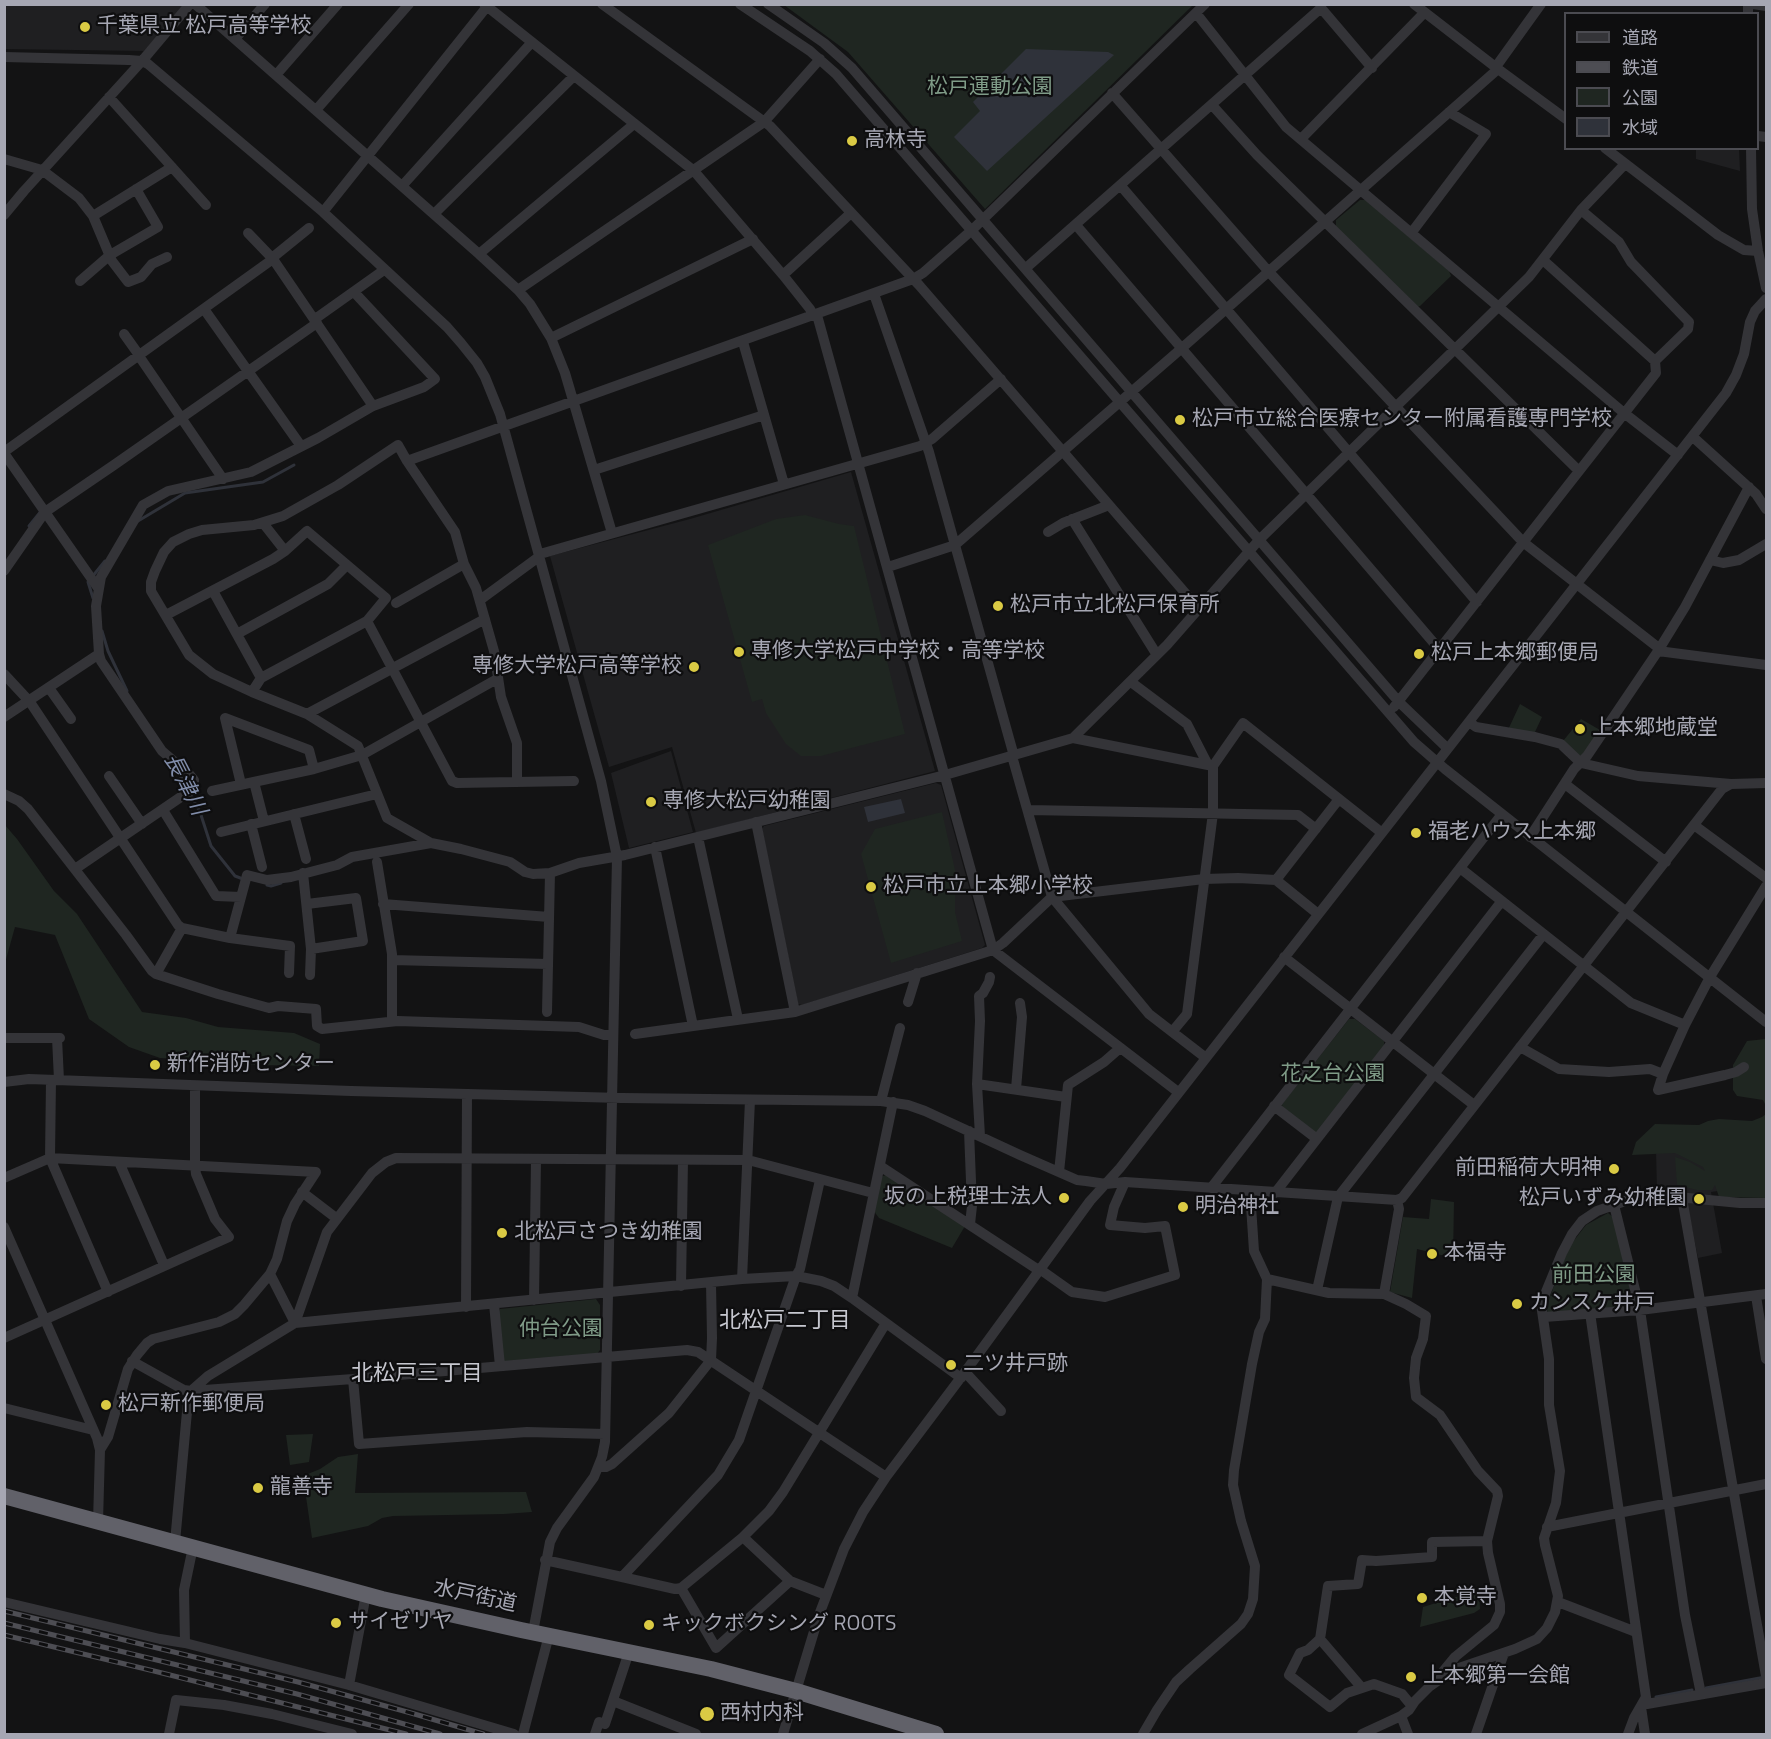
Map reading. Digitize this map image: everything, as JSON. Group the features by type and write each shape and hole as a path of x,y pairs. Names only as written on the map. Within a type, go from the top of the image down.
{"highway":[{"name":"水戸街道","path":"4,1496 450,1615 711,1669 796,1691 936,1734"}],"street":[{"path":"4,215 192,4 316,110 518,290 551,338 565,373 612,533"},
{"path":"235,39 265,4"},
{"path":"276,75 338,4"},
{"path":"316,110 409,4"},
{"path":"602,4 764,122 913,279 1199,609"},
{"path":"740,4 820,59 836,74 1414,742 1530,837 1766,1021"},
{"path":"407,461 913,279 972,230 1205,4"},
{"path":"1414,4 1564,118"},
{"path":"888,567 955,546 1269,272 1497,68 1541,4"},
{"path":"1753,4 1767,6"},
{"path":"323,212 486,5 694,171 815,315 860,464 993,950 1178,1092"},
{"path":"1020,284 1029,271 1076,225 1321,6 1372,68"},
{"path":"768,23 772,7 824,43 852,68 1399,702 1447,748"},
{"path":"1301,139 1424,13"},
{"path":"1196,14 1286,127 1624,413 1678,455"},
{"path":"402,186 532,42"},
{"path":"4,57 142,60 323,212 447,327 471,354 484,377 504,426 601,781 616,857 607,1357 603,1457 586,1490 557,1528 550,1542 545,1560 541,1634 523,1734"},
{"path":"518,290 764,122 820,59"},
{"path":"434,214 574,76"},
{"path":"1113,93 1269,272 1523,542 1659,650 1767,665"},
{"path":"109,97 206,205"},
{"path":"1212,105 1257,155 1579,471"},
{"path":"1412,232 1486,134 1449,112"},
{"path":"479,254 634,124"},
{"path":"1608,150 1718,235 1744,250 1758,251"},
{"path":"1750,150 1752,209 1758,251 1767,288"},
{"path":"4,159 42,170 79,198 93,216 112,261 128,282 141,276 152,264 166,257"},
{"path":"518,781 517,743 501,697 494,651 476,588 464,564 455,532 407,461 399,445 338,485 283,516 263,524 201,530 173,542 164,552 151,582 151,591 189,656 213,674 307,714 358,746 387,818 431,843 510,862 532,874 550,873 579,863 616,857 945,775 1073,738 1157,655 1259,540 1529,277 1581,210 1625,164"},
{"path":"93,216 172,168"},
{"path":"1121,186 1477,602"},
{"path":"80,281 110,255 158,227 136,189"},
{"path":"1581,210 1619,242 1630,262 1689,322 1688,329 1655,362"},
{"path":"783,275 851,213"},
{"path":"1076,225 1439,649"},
{"path":"98,588 4,453 273,259 309,228"},
{"path":"248,233 273,259 373,406"},
{"path":"551,338 753,239"},
{"path":"1389,713 1656,373 1655,362 1543,260"},
{"path":"4,571 45,512 181,419 384,270"},
{"path":"75,869 195,788 194,780 162,752 100,661 96,606 101,577 143,505 168,491 251,472 373,406 424,387 435,379 354,292"},
{"path":"874,294 926,443 1052,897 1149,1014 1206,1058"},
{"path":"783,1734 826,1595 844,1550 855,1527 886,1477 1090,1201 1120,1168 1726,393 1744,354 1750,322 1755,311 1767,299"},
{"path":"204,309 301,446"},
{"path":"124,334 223,479"},
{"path":"743,342 784,484"},
{"path":"480,600 540,555 920,446 1001,380"},
{"path":"594,470 764,415"},
{"path":"1693,436 1756,494 1767,509"},
{"path":"1530,837 1574,769 1587,756 1659,650 1749,488"},
{"path":"1048,532 1072,519 1109,505"},
{"path":"1072,519 1157,655"},
{"path":"263,524 285,551"},
{"path":"166,615 273,559 307,531 386,598 367,621 261,678 252,692"},
{"path":"1710,560 1723,563 1739,560 1767,544"},
{"path":"396,603 464,564"},
{"path":"237,634 328,584 347,565"},
{"path":"213,591 261,678"},
{"path":"307,714 485,619"},
{"path":"367,621 452,781 457,783 574,780"},
{"path":"4,717 30,702 99,654"},
{"path":"4,674 30,702 178,926 231,938 290,946 290,973"},
{"path":"212,792 314,769 362,755 497,679"},
{"path":"1131,682 1187,724 1211,766 1213,813 1187,1014 1172,1032"},
{"path":"49,688 71,719"},
{"path":"241,784 225,718 309,750 314,769"},
{"path":"1469,722 1476,727 1561,744 1581,763 1638,776 1731,784 1767,783"},
{"path":"1211,766 1243,723 1382,833"},
{"path":"1073,738 1211,766"},
{"path":"109,776 142,824"},
{"path":"254,782 264,821"},
{"path":"1565,784 1666,862"},
{"path":"4,1082 30,1079 467,1094 893,1102 925,1111 1077,1180 1106,1184 1125,1182 1397,1200 1401,1198 1474,1106 1722,789 1731,784"},
{"path":"4,794 19,801 28,809 156,974 269,1008 278,1006 315,1008 317,1026 322,1029 392,1021 579,1027 604,1035 613,1035"},
{"path":"220,832 377,794"},
{"path":"1276,880 1339,799"},
{"path":"163,810 216,896 241,897"},
{"path":"1028,810 1298,815 1316,829"},
{"path":"294,814 306,859"},
{"path":"1210,1188 1502,814"},
{"path":"756,822 795,1012"},
{"path":"251,824 262,867"},
{"path":"1694,825 1767,878"},
{"path":"698,837 738,1019"},
{"path":"231,938 247,875 267,880 336,865 364,854 431,843"},
{"path":"656,847 693,1026"},
{"path":"377,862 392,960 392,1021"},
{"path":"1460,868 1631,1003 1684,1025"},
{"path":"303,873 311,949 310,975"},
{"path":"547,1012 550,873"},
{"path":"635,1034 795,1012 993,950 1052,897 1204,879 1276,880 1318,914"},
{"path":"1744,1067 1725,1075 1658,1090 1684,1025 1710,977 1767,886"},
{"path":"307,904 356,898 363,941 311,949"},
{"path":"1275,1192 1501,902"},
{"path":"383,904 549,917"},
{"path":"156,974 182,928"},
{"path":"1317,1290 1338,1197 1543,935"},
{"path":"1284,957 1474,1106"},
{"path":"392,960 548,964"},
{"path":"908,1002 916,974"},
{"path":"980,1136 976,1084 981,1021 979,996 983,993 990,977"},
{"path":"1016,1089 1022,1017 1020,1004"},
{"path":"880,1101 900,1028"},
{"path":"4,1038 59,1035 50,1158 108,1292"},
{"path":"1520,1047 1559,1069 1609,1072 1650,1069 1663,1074"},
{"path":"1059,1172 1068,1085 1104,1062 1120,1048"},
{"path":"976,1084 1066,1097"},
{"path":"4,1338 230,1237 215,1219 196,1174 195,1086"},
{"path":"466,1307 467,1094"},
{"path":"742,1280 750,1100"},
{"path":"852,1298 893,1102"},
{"path":"1274,1106 1317,1139"},
{"path":"969,1131 972,1206 970,1224"},
{"path":"4,1178 50,1158 315,1172 287,1221 277,1259 270,1274 235,1314 219,1322 153,1339 132,1361 108,1437 100,1450"},
{"path":"295,1323 327,1232 372,1173 386,1161 396,1158 748,1160 873,1193"},
{"path":"534,1300 536,1160"},
{"path":"681,1286 683,1160"},
{"path":"119,1162 164,1265"},
{"path":"880,1166 1072,1292 1105,1298 1175,1275 1165,1226 1145,1228 1110,1225 1114,1207 1125,1182"},
{"path":"622,1577 718,1475 739,1440 800,1269 820,1180"},
{"path":"1143,1734 1176,1683 1241,1624 1248,1614 1253,1599 1255,1566 1233,1485 1257,1342 1261,1324 1265,1319 1267,1279 1254,1251 1250,1191"},
{"path":"302,1192 336,1218"},
{"path":"1430,1686 1453,1670 1524,1646 1537,1639 1551,1622 1558,1602 1557,1587 1545,1545 1547,1527 1556,1503 1560,1470 1549,1405 1549,1359 1541,1304 1572,1234 1582,1221 1597,1211 1648,1196 1767,1203"},
{"path":"1682,1198 1767,1676"},
{"path":"1384,1294 1399,1209 1397,1200"},
{"path":"1614,1205 1640,1310 1685,1615 1701,1694"},
{"path":"4,1227 100,1450 98,1522"},
{"path":"270,1274 295,1323"},
{"path":"175,1542 188,1401 191,1391 208,1376 295,1323 796,1276 821,1281 852,1298 963,1375 1001,1411"},
{"path":"1267,1279 1329,1293 1384,1294 1426,1316 1423,1339 1416,1358 1414,1378 1416,1397 1440,1414 1478,1471 1497,1491 1498,1496 1487,1541 1500,1604 1494,1625 1455,1657 1409,1710 1362,1734"},
{"path":"599,1467 612,1464 669,1413 711,1360 711,1283"},
{"path":"1544,1317 1640,1310 1761,1295 1767,1359"},
{"path":"494,1304 500,1366"},
{"path":"1590,1313 1636,1632 1645,1734"},
{"path":"545,1560 675,1589 681,1588 743,1537 769,1512 886,1323"},
{"path":"132,1361 184,1390 191,1391 687,1350 698,1352 711,1360 886,1477"},
{"path":"353,1379 359,1444 527,1432 605,1434"},
{"path":"4,1408 93,1430"},
{"path":"1547,1527 1767,1484"},
{"path":"743,1537 790,1581 826,1595"},
{"path":"1412,1705 1402,1694 1374,1684 1347,1692 1330,1707 1289,1675 1300,1653 1308,1650 1320,1639 1328,1586 1358,1584 1362,1560 1432,1557 1432,1542 1487,1541"},
{"path":"184,1643 184,1590 193,1547"},
{"path":"711,1669 716,1648 790,1581"},
{"path":"681,1588 716,1648"},
{"path":"349,1684 366,1594"},
{"path":"4,1602 349,1684 514,1734"},
{"path":"1558,1602 1636,1632"},
{"path":"1320,1639 1362,1688"},
{"path":"595,1734 599,1722 605,1724 629,1652"},
{"path":"1476,1734 1504,1653"},
{"path":"1643,1702 1647,1704 1767,1683"},
{"path":"169,1734 176,1700 224,1705 272,1714 335,1732 352,1734"},
{"path":"613,1701 696,1734"},
{"path":"1628,1734 1643,1702"},
{"path":"1401,1716 1408,1734"}],"shaded area":[{"name":"千葉県立 松戸高等学校","path":"5,5 185,5 144,51 5,49"},
{"path":"1696,150 1739,150 1740,171 1696,159"},
{"name":"専修大学松戸中学校・高等学校","path":"851,472 935,771 696,833 672,747 609,767 550,556 690,519"},
{"name":"専修大松戸幼稚園","path":"671,751 693,832 629,848 611,773"},
{"name":"松戸市立上本郷小学校","path":"936,783 941,785 985,945 982,948 802,1005 798,1004 762,829 764,826"},
{"name":"松戸いずみ幼稚園","path":"1673,1149 1714,1172 1725,1190 1711,1192 1722,1253 1698,1258 1685,1194 1657,1191 1656,1150"}],"green space":[{"name":"松戸運動公園","path":"784,5 1193,5 985,209 848,52"},
{"path":"1360,200 1366,200 1449,271 1451,276 1420,306 1417,307 1336,227 1336,220"},
{"path":"805,515 854,526 905,734 821,756 801,756 786,744 766,713 762,699 752,702 708,545 776,519"},
{"path":"1520,704 1542,717 1535,732 1507,732"},
{"path":"1581,719 1600,730 1584,755 1577,755 1563,741"},
{"path":"942,812 955,870 955,912 962,941 891,963 861,854 875,829"},
{"path":"5,825 54,891 77,914 142,1012 186,1018 218,1027 294,1033 320,1044 319,1066 259,1065 160,1058 129,1047 89,1019 55,935 15,927 5,963"},
{"name":"花之台公園","path":"1349,1019 1355,1019 1384,1041 1384,1047 1318,1132 1313,1133 1283,1111 1282,1104"},
{"path":"1766,1039 1766,1106 1763,1100 1737,1096 1733,1090 1733,1065 1747,1041"},
{"path":"1766,1114 1766,1198 1719,1197 1715,1185 1712,1190 1697,1190 1677,1185 1675,1157 1690,1162 1705,1171 1703,1167 1675,1153 1632,1155 1636,1142 1655,1124 1699,1125 1719,1119 1752,1121"},
{"path":"886,1175 965,1226 952,1248 879,1218 873,1210 880,1177"},
{"path":"1431,1199 1454,1202 1453,1258 1417,1249 1412,1298 1390,1292 1403,1217 1429,1219"},
{"name":"前田公園","path":"1608,1213 1613,1217 1634,1306 1548,1313 1546,1307 1569,1247 1586,1225"},
{"name":"仲台公園","path":"596,1299 600,1305 600,1350 597,1354 506,1363 503,1360 498,1313 500,1309"},
{"path":"313,1434 309,1462 290,1465 286,1435"},
{"path":"358,1454 355,1493 526,1492 532,1512 393,1516 382,1518 368,1526 312,1538 303,1476 320,1469 338,1457"},
{"path":"1479,1590 1480,1609 1474,1613 1420,1627 1423,1607"}],"water":[{"path":"1026,49 1108,52 1114,55 987,171 954,137 980,111 973,102"},
{"path":"901,799 905,813 868,822 864,807"}],"waterway":[{"path":"138,521 185,493 263,482 294,465"},
{"path":"29,526 42,510"},
{"path":"92,577 105,561"},
{"name":"長津川","path":"88,582 93,598"},
{"name":"長津川","path":"102,631 108,651 127,691"},
{"name":"長津川","path":"177,770 200,812 211,846 235,876 243,879"},
{"name":"長津川","path":"267,885 281,883"},
{"path":"1706,1688 1765,1677"},
{"path":"1656,1697 1692,1690"}],"railway":[{"path":"4,1611 298,1682 483,1734"},
{"path":"4,1623 297,1694 440,1734"},
{"path":"4,1635 406,1734"}],"place":[{"name":"千葉県立 松戸高等学校","path":"85,27"},
{"name":"高林寺","path":"852,141"},
{"name":"松戸市立総合医療センター附属看護専門学校","path":"1180,420"},
{"name":"松戸市立北松戸保育所","path":"998,606"},
{"name":"専修大学松戸中学校・高等学校","path":"739,652"},
{"name":"松戸上本郷郵便局","path":"1419,654"},
{"name":"専修大学松戸高等学校","path":"694,667"},
{"name":"上本郷地蔵堂","path":"1580,729"},
{"name":"専修大松戸幼稚園","path":"651,802"},
{"name":"福老ハウス上本郷","path":"1416,833"},
{"name":"松戸市立上本郷小学校","path":"871,887"},
{"name":"新作消防センター","path":"155,1065"},
{"name":"前田稲荷大明神","path":"1614,1169"},
{"name":"坂の上税理士法人","path":"1064,1198"},
{"name":"松戸いずみ幼稚園","path":"1699,1199"},
{"name":"明治神社","path":"1183,1207"},
{"name":"北松戸さつき幼稚園","path":"502,1233"},
{"name":"本福寺","path":"1432,1254"},
{"name":"カンスケ井戸","path":"1517,1304"},
{"name":"二ツ井戸跡","path":"951,1365"},
{"name":"松戸新作郵便局","path":"106,1405"},
{"name":"龍善寺","path":"258,1488"},
{"name":"本覚寺","path":"1422,1598"},
{"name":"サイゼリヤ","path":"336,1623"},
{"name":"キックボクシング ROOTS","path":"649,1625"},
{"name":"上本郷第一会館","path":"1411,1677"},
{"name":"西村内科","path":"707,1714"}],"district":[{"name":"北松戸二丁目","path":"785,1322"},
{"name":"北松戸三丁目","path":"417,1375"}]}
